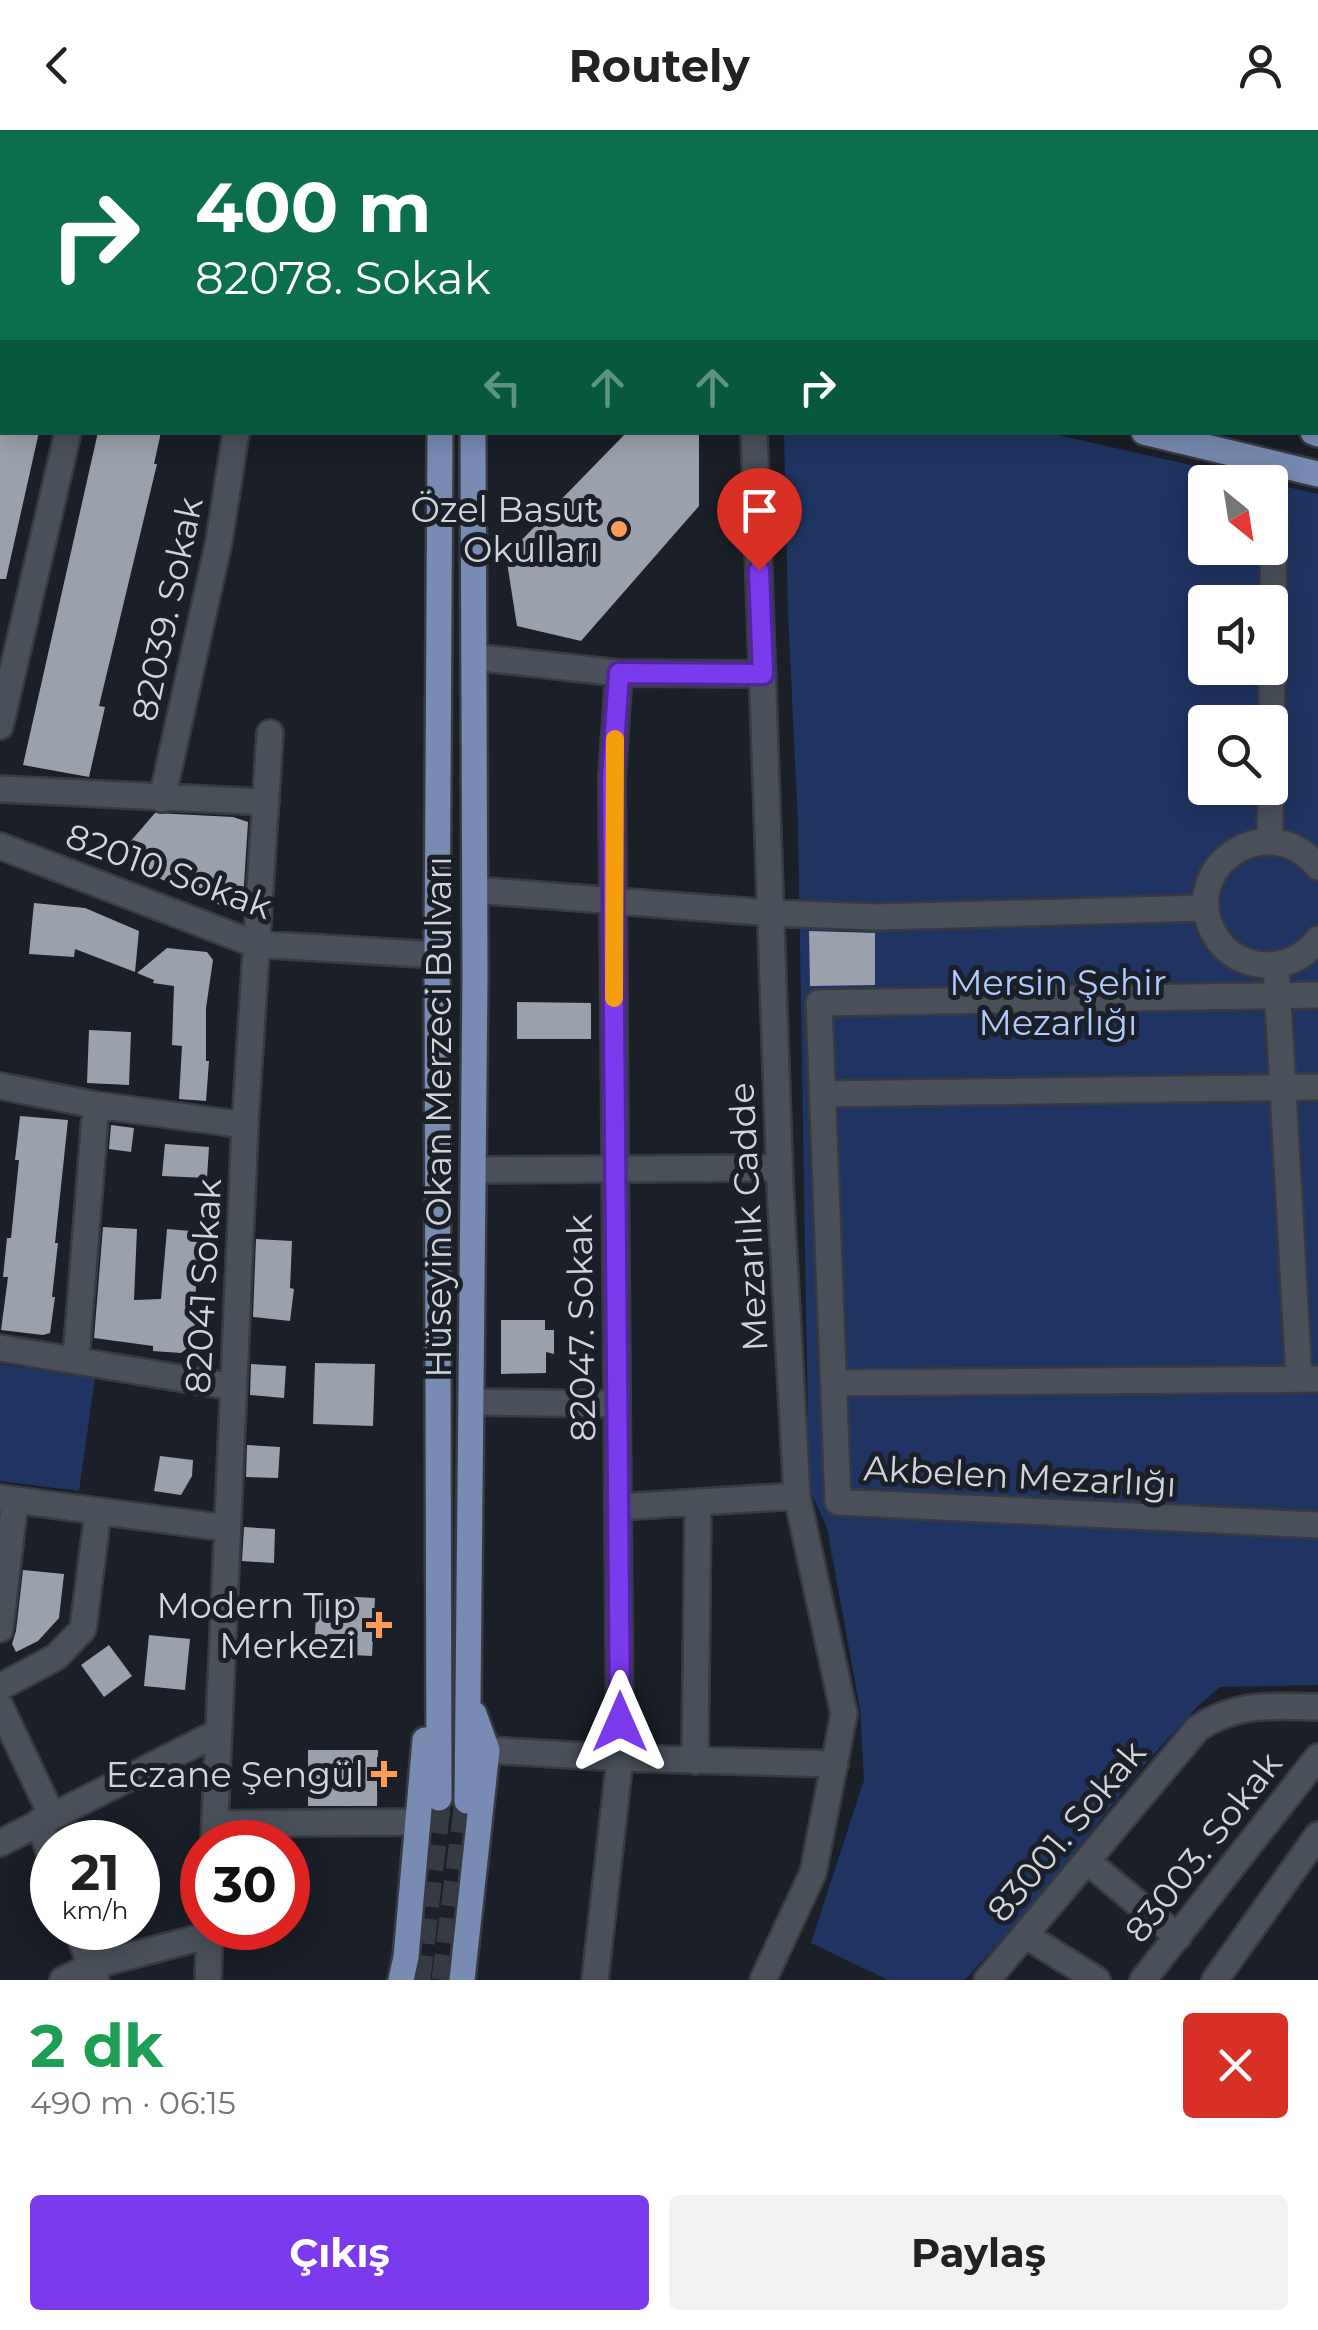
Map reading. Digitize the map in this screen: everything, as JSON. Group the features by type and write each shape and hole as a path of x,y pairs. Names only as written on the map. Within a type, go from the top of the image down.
{"main road":[{"name":"Hüseyin Okan Merzeci Bulvarı","path":"439,1798 440,435"},
{"name":"Hüseyin Okan Merzeci Bulvarı","path":"467,1801 473,1170 473,435"},
{"path":"1156,435 1318,474"},
{"path":"401,1980 424,1745 438,1697"},
{"path":"462,1980 487,1750 468,1699"}],"street":[{"path":"0,726 67,435"},
{"name":"82039. Sokak","path":"162,800 219,541 236,435"},
{"name":"Mezarlık Cadde","path":"754,435 780,1168 796,1496 844,1714 813,1872 763,1980"},
{"path":"1270,841 1273,565"},
{"path":"474,658 619,673 763,674"},
{"name":"82047. Sokak","path":"595,1980 620,1758 612,777 619,673"},
{"name":"82041 Sokak","path":"214,1820 245,1125 270,733"},
{"path":"0,789 162,800 266,802"},
{"path":"1318,867 1291,845 1270,841 1250,844 1231,853 1216,868 1208,887 1206,908 1210,928 1229,951 1256,964 1276,965 1296,959 1318,939"},
{"name":"82010 Sokak","path":"0,846 255,944 437,955"},
{"path":"474,890 771,914 876,917 1206,908"},
{"path":"833,1382 1309,1379 1276,965"},
{"name":"Akbelen Mezarlığı","path":"1318,996 819,1002 838,1502 1318,1525"},
{"path":"0,1086 96,1105 245,1125"},
{"path":"822,1094 1318,1087"},
{"path":"76,1359 96,1105"},
{"path":"473,1170 780,1168"},
{"path":"0,1348 233,1387"},
{"path":"471,1402 617,1404"},
{"path":"619,1507 796,1496"},
{"path":"0,1629 8,1499 226,1528"},
{"path":"696,1761 698,1502"},
{"path":"0,1687 56,1657 83,1630 98,1512"},
{"path":"0,1706 45,1819"},
{"name":"83001. Sokak","path":"987,1980 1198,1728 1219,1714 1254,1707 1318,1707"},
{"path":"0,1844 216,1732"},
{"path":"487,1750 835,1764"},
{"name":"83003. Sokak","path":"1143,1980 1318,1757"},
{"path":"310,1828 417,1822"},
{"path":"1215,1980 1318,1835"},
{"path":"1087,1861 1178,1937"},
{"path":"1025,1935 1098,1980"},
{"path":"63,1980 180,1942"},
{"path":"208,1980 209,1950"}],"green space":[{"name":"Mersin Şehir Mezarlığı","path":"784,435 1058,435 1190,465 1188,565 1288,565 1288,487 1318,494 1318,1685 1220,1687 1145,1764 1036,1901 965,1980 888,1980 811,1943 864,1780 860,1709 827,1528 809,1488 798,824"},
{"path":"0,1364 95,1378 79,1491 0,1481"}],"building":[{"path":"0,435 38,435 6,579 0,579"},
{"path":"97,435 160,435 157,464 99,706 105,707 89,777 23,765"},
{"path":"624,435 699,435 699,506 581,641 517,626 506,556"},
{"path":"155,813 233,817 248,822 242,915 154,876 130,842"},
{"path":"34,903 85,908 139,931 135,972 75,949 74,957 29,954"},
{"path":"809,931 875,933 875,985 810,986"},
{"path":"167,948 207,952 213,960 206,1008 206,1101 179,1099 182,1046 172,1045 174,986 153,983 154,980 137,973"},
{"path":"517,1002 591,1003 591,1039 517,1039"},
{"path":"89,1030 131,1032 129,1085 87,1083"},
{"path":"20,1116 68,1120 55,1243 55,1297 50,1333 43,1335 1,1330"},
{"path":"111,1125 134,1128 131,1152 109,1149"},
{"path":"165,1144 209,1147 207,1178 162,1176"},
{"path":"103,1227 137,1229 134,1300 161,1299 167,1229 203,1232 194,1343 181,1353 94,1338"},
{"path":"256,1239 292,1241 290,1288 294,1289 290,1321 253,1317"},
{"path":"501,1320 545,1320 545,1330 554,1330 554,1354 546,1352 546,1373 501,1374"},
{"path":"315,1363 375,1364 373,1426 313,1424"},
{"path":"251,1364 286,1366 284,1398 250,1395"},
{"path":"247,1445 280,1447 278,1478 246,1477"},
{"path":"160,1456 193,1460 192,1476 181,1495 154,1491"},
{"path":"244,1527 275,1529 274,1563 242,1561"},
{"path":"23,1570 64,1574 59,1618 38,1641 16,1652 12,1644"},
{"path":"317,1595 375,1598 372,1656 314,1653"},
{"path":"149,1635 190,1639 185,1690 144,1686"},
{"path":"109,1645 132,1676 104,1697 81,1665"},
{"path":"308,1750 378,1750 377,1806 308,1806"}],"tunnel":[{"path":"418,1980 439,1798"},
{"path":"444,1980 467,1801"}],"slow traffic":[{"path":"614,998 615,739"}],"place":[{"name":"Özel Basut Okulları","path":"619,529"},
{"name":"Modern Tıp Merkezi","path":"379,1625"},
{"name":"Eczane Şengül","path":"384,1774"}],"route":[{"path":"620,1722 612,777 619,673 763,674 759,570"}]}
